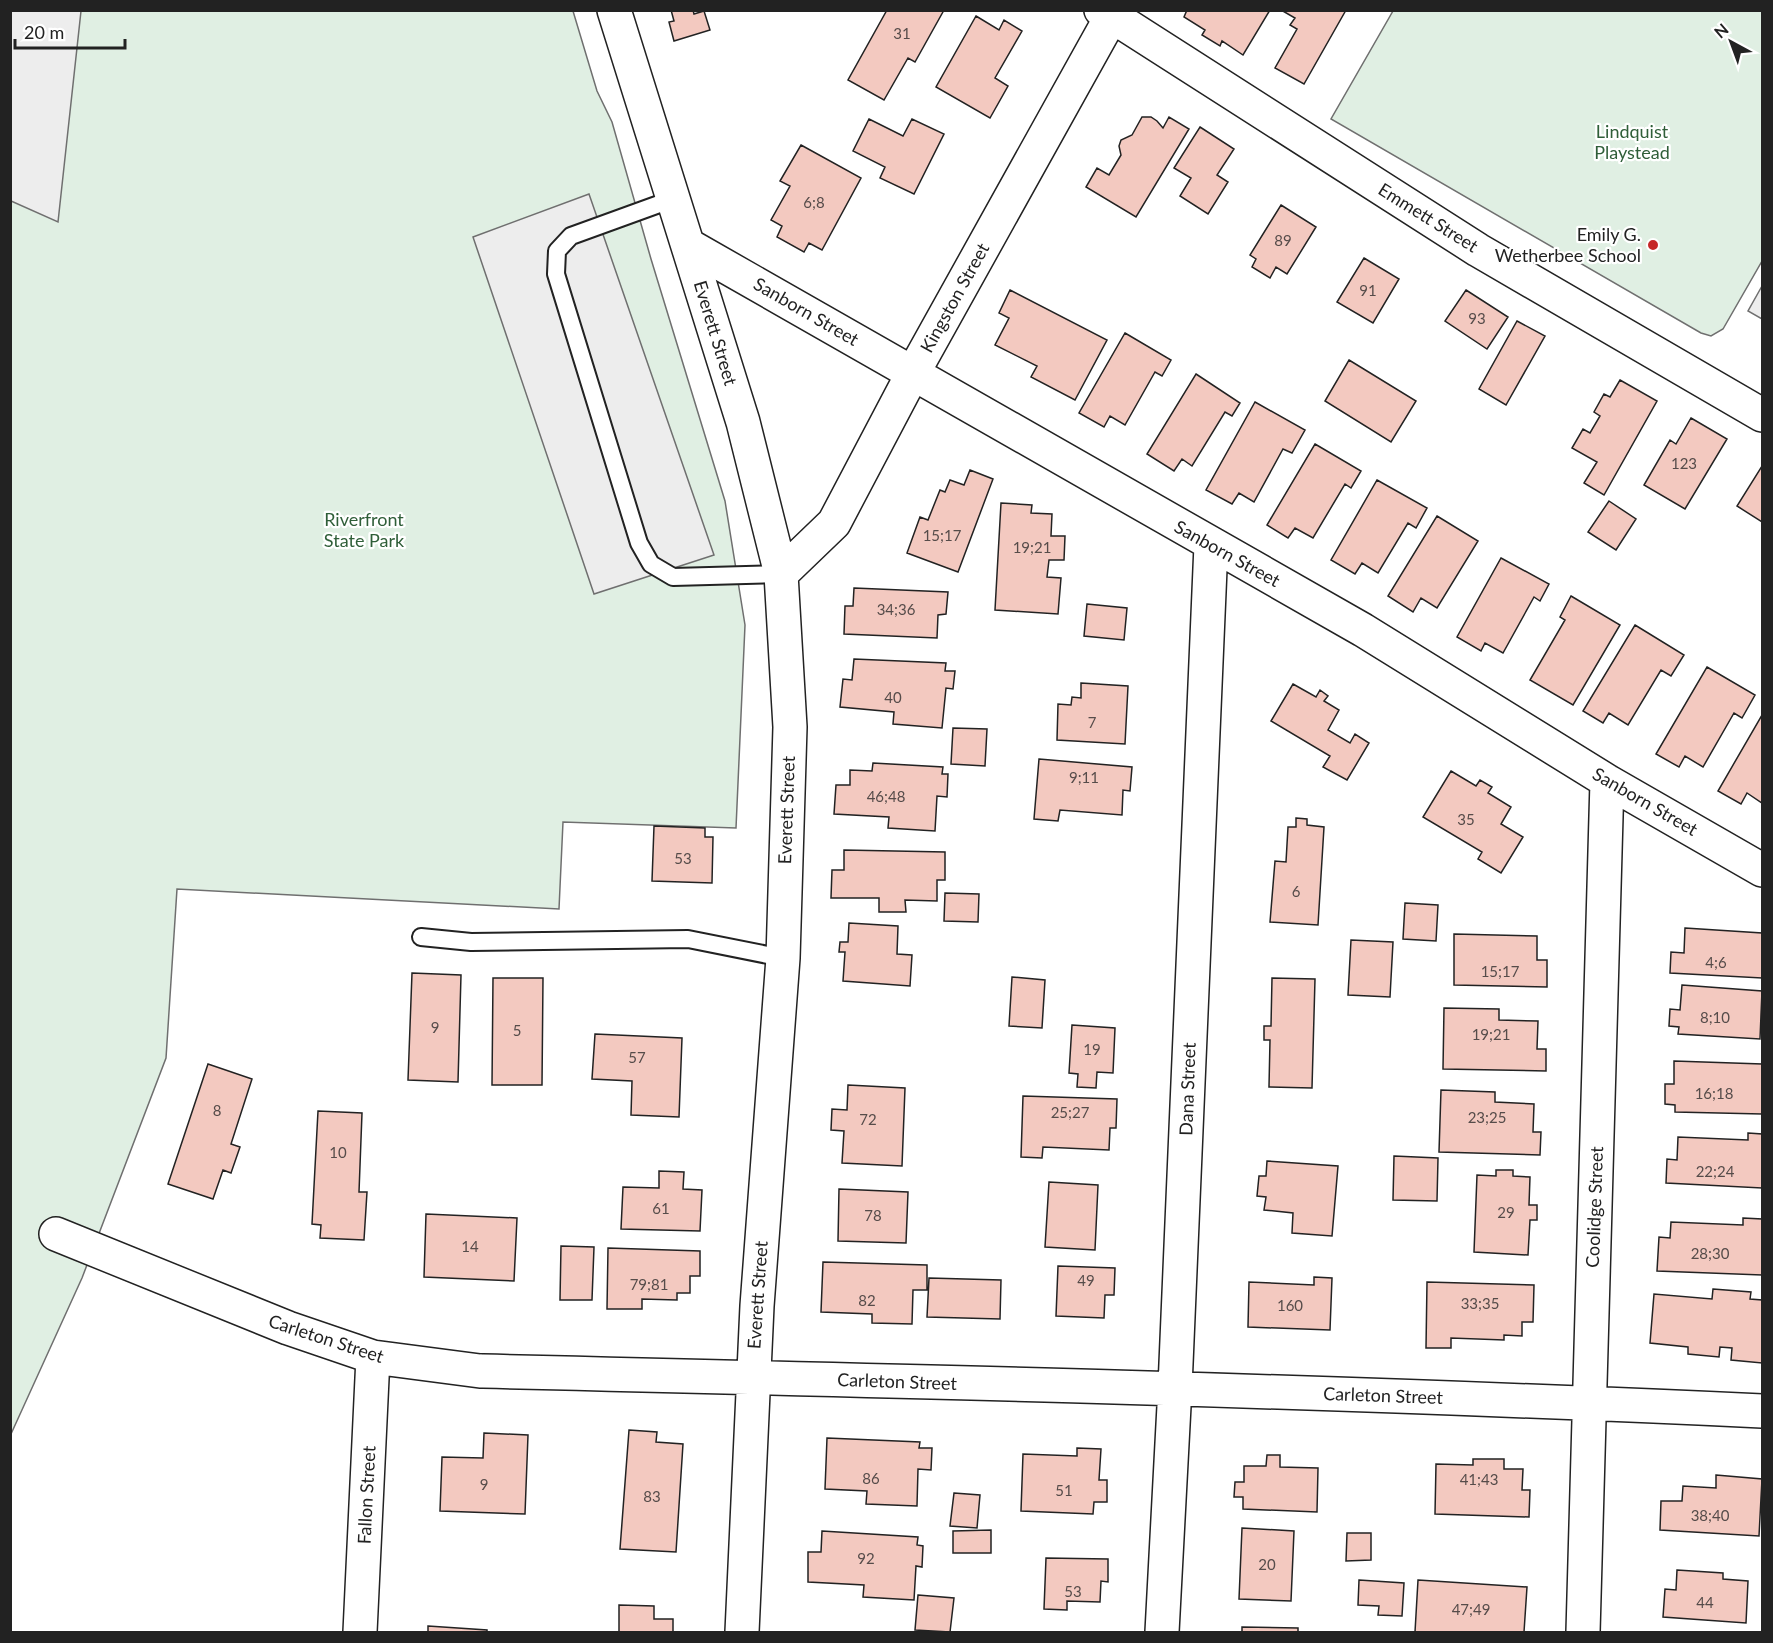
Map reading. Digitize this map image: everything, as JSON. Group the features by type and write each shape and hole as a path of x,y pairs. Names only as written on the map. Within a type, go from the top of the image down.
{"street":[{"name":"Everett Street","path":"614,10 743,422 781,574 790,727 783,958 757,1306 742,1632"},
{"name":"Kingston Street","path":"781,574 834,523 1110,12"},
{"name":"Emmett Street","path":"1110,12 1478,250 1762,415"},
{"name":"Sanborn Street","path":"688,245 1363,630 1607,780 1762,870"},
{"name":"Dana Street","path":"1162,1632 1175,1389 1211,545"},
{"name":"Coolidge Street","path":"1584,1632 1607,780"},
{"name":"Carleton Street","path":"56,1234 288,1328 373,1357 480,1371 1175,1389 1590,1402 1762,1411"},
{"name":"Fallon Street","path":"360,1632 373,1357"}],"lane":[{"path":"673,199 571,236 557,251 556,274 639,543 651,564 673,577 781,574"},
{"path":"421,937 471,942 688,939 783,958"}],"green space":[{"name":"Riverfront State Park","path":"11,11 573,11 597,91 612,122 725,501 745,625 736,828 563,822 559,909 177,889 166,1058 82,1278 11,1434"},
{"name":"Lindquist Playstead","path":"1393,11 1762,11 1762,261 1723,329 1711,336 1701,333 1331,119"}],"shaded area":[{"path":"11,10 81,11 58,222 11,201"},
{"path":"589,194 714,555 594,594 473,237"},
{"path":"1762,286 1762,319 1748,311"}],"building":[{"path":"671,10 693,10 694,14 704,11 710,30 674,41 669,22 674,21"},
{"path":"887,10 944,10 915,62 908,58 884,100 848,80"},
{"path":"1187,10 1270,10 1243,55 1222,41 1220,46 1202,35 1205,30 1184,17"},
{"path":"1281,10 1346,10 1304,84 1275,68 1297,29 1290,25 1295,18"},
{"path":"976,16 999,30 1004,20 1022,31 995,78 1008,86 990,118 936,87"},
{"path":"1142,117 1151,117 1163,128 1169,117 1189,129 1136,217 1086,187 1097,168 1109,175 1121,155 1119,146 1121,140 1132,135"},
{"path":"869,119 903,136 912,119 944,134 914,194 880,178 885,167 853,151"},
{"path":"1200,127 1234,149 1217,175 1228,182 1208,214 1180,196 1191,178 1174,168"},
{"path":"801,145 861,178 822,250 809,243 804,252 777,237 782,226 771,220 790,186 780,181"},
{"path":"1281,205 1316,227 1287,274 1276,267 1270,278 1252,267 1256,259 1250,255"},
{"path":"1364,258 1399,279 1373,323 1337,302"},
{"path":"1010,290 1107,340 1075,400 1031,377 1037,366 995,345 1009,318 999,313"},
{"path":"1466,290 1508,317 1487,349 1445,321"},
{"path":"1517,321 1545,336 1506,405 1479,389"},
{"path":"1125,333 1171,360 1162,376 1155,372 1125,425 1110,416 1104,427 1079,413"},
{"path":"1349,360 1416,401 1391,442 1325,401"},
{"path":"1196,374 1240,403 1232,416 1225,412 1192,466 1182,459 1174,471 1147,454"},
{"path":"1620,380 1657,401 1604,495 1584,483 1597,462 1572,448 1583,429 1590,433 1600,416 1594,412 1604,394 1610,397"},
{"path":"1255,402 1305,430 1292,453 1283,449 1254,502 1239,493 1232,504 1206,490"},
{"path":"1691,418 1727,439 1685,509 1644,485 1670,440 1676,444"},
{"path":"1315,444 1361,471 1351,488 1345,484 1313,538 1295,528 1288,538 1267,525"},
{"path":"1762,466 1762,522 1737,506"},
{"path":"970,470 993,479 958,572 907,553 920,517 928,520 940,490 945,492 950,480 964,485"},
{"path":"1377,480 1427,508 1416,528 1408,523 1378,573 1362,563 1355,574 1331,560"},
{"path":"1609,501 1636,519 1616,550 1588,532"},
{"path":"1001,503 1032,505 1031,513 1052,514 1051,536 1065,536 1064,560 1049,560 1047,577 1061,578 1058,614 995,610"},
{"path":"1437,516 1478,541 1437,608 1421,598 1413,612 1388,596"},
{"path":"1501,558 1549,584 1540,601 1534,597 1503,653 1485,643 1481,651 1457,637"},
{"path":"854,588 948,592 946,614 938,615 937,638 844,634 845,606 853,606"},
{"path":"1571,596 1620,625 1573,705 1530,680 1565,620 1560,617"},
{"path":"1087,604 1127,608 1124,640 1084,636"},
{"path":"1635,625 1684,655 1671,676 1661,670 1628,725 1609,713 1603,723 1583,711"},
{"path":"854,659 946,663 945,671 955,671 953,689 946,688 942,728 893,724 894,712 840,707 843,679 852,680"},
{"path":"1707,667 1755,695 1742,718 1734,713 1703,767 1685,756 1679,767 1656,754"},
{"path":"1081,683 1128,686 1125,744 1057,740 1058,704 1071,705 1072,697 1081,698"},
{"path":"1293,684 1316,697 1320,690 1328,696 1324,701 1339,710 1328,730 1350,743 1355,734 1369,743 1347,780 1323,767 1330,756 1271,721"},
{"path":"1762,715 1762,803 1747,793 1741,804 1718,791"},
{"path":"953,728 987,729 985,766 951,764"},
{"path":"1039,759 1132,767 1130,791 1123,790 1122,815 1060,810 1058,821 1034,819"},
{"path":"873,763 943,767 942,774 948,774 947,797 937,796 935,831 888,828 889,817 834,814 836,785 850,785 850,770 872,771"},
{"path":"1451,771 1476,786 1480,780 1492,787 1488,793 1511,807 1501,824 1523,837 1501,873 1478,859 1482,852 1423,817"},
{"path":"1296,818 1307,819 1307,825 1324,827 1318,925 1270,922 1275,861 1286,862 1288,827 1296,827"},
{"path":"654,826 705,828 705,837 713,837 712,883 652,881"},
{"path":"844,850 945,852 945,880 937,880 937,901 905,900 906,912 879,912 879,898 831,898 832,870 844,870"},
{"path":"945,893 979,894 978,922 944,921"},
{"path":"1405,903 1438,905 1436,941 1403,939"},
{"path":"849,923 898,926 897,954 912,955 910,986 843,981 845,952 839,952 840,942 848,942"},
{"path":"1685,928 1762,933 1762,978 1670,973 1671,952 1684,953"},
{"path":"1454,934 1537,936 1537,960 1547,960 1547,987 1454,985"},
{"path":"1351,940 1393,942 1390,997 1348,995"},
{"path":"412,973 461,975 458,1082 408,1080"},
{"path":"1012,977 1045,980 1042,1028 1009,1026"},
{"path":"493,978 543,978 542,1085 492,1085"},
{"path":"1272,978 1315,979 1312,1088 1269,1087 1270,1040 1264,1040 1264,1026 1271,1026"},
{"path":"1682,985 1762,991 1760,1039 1678,1034 1679,1027 1669,1026 1670,1009 1680,1010"},
{"path":"1444,1008 1499,1009 1499,1020 1538,1021 1537,1049 1546,1049 1546,1071 1443,1069"},
{"path":"1072,1025 1115,1028 1113,1073 1097,1072 1096,1088 1077,1087 1078,1074 1069,1073"},
{"path":"595,1034 682,1038 679,1117 631,1115 632,1081 592,1079"},
{"path":"1674,1061 1762,1064 1762,1114 1675,1112 1675,1105 1665,1104 1665,1084 1674,1084"},
{"path":"208,1064 252,1079 231,1144 240,1147 231,1173 223,1170 213,1199 168,1184"},
{"path":"848,1085 905,1088 902,1166 842,1163 844,1131 831,1130 832,1109 847,1110"},
{"path":"1441,1090 1495,1092 1495,1102 1534,1104 1533,1132 1541,1132 1540,1155 1439,1152"},
{"path":"1023,1096 1117,1099 1116,1128 1110,1128 1109,1150 1043,1147 1042,1158 1021,1157"},
{"path":"318,1111 362,1113 359,1192 367,1192 364,1240 320,1238 321,1225 312,1224"},
{"path":"1748,1133 1762,1134 1762,1188 1666,1183 1667,1159 1677,1160 1678,1137 1748,1140"},
{"path":"1394,1156 1438,1158 1437,1201 1393,1200"},
{"path":"1267,1161 1338,1166 1332,1236 1292,1233 1293,1213 1264,1210 1266,1197 1257,1196 1259,1176 1266,1176"},
{"path":"1496,1170 1513,1170 1513,1176 1530,1177 1529,1205 1537,1205 1537,1220 1530,1220 1528,1255 1474,1252 1477,1175 1496,1176"},
{"path":"659,1171 684,1172 683,1189 702,1190 700,1231 621,1229 623,1187 659,1188"},
{"path":"1049,1182 1098,1185 1095,1250 1045,1247"},
{"path":"839,1189 908,1192 906,1243 838,1241"},
{"path":"426,1214 517,1218 514,1281 424,1277"},
{"path":"1743,1218 1762,1219 1762,1275 1657,1271 1659,1237 1670,1238 1671,1222 1743,1225"},
{"path":"561,1246 594,1247 592,1300 560,1300"},
{"path":"608,1248 700,1251 700,1276 690,1276 690,1293 677,1293 677,1300 642,1299 642,1309 607,1309"},
{"path":"823,1262 927,1265 927,1290 913,1290 912,1324 872,1323 872,1314 821,1312"},
{"path":"1058,1266 1115,1268 1114,1295 1105,1295 1104,1318 1056,1316"},
{"path":"1314,1277 1332,1278 1330,1330 1248,1327 1249,1282 1314,1285"},
{"path":"929,1278 1001,1280 1000,1319 927,1317"},
{"path":"1427,1282 1534,1285 1533,1322 1522,1322 1522,1336 1504,1335 1504,1340 1451,1338 1451,1348 1426,1348"},
{"path":"1713,1289 1751,1292 1750,1299 1762,1300 1762,1363 1731,1360 1732,1348 1720,1347 1719,1357 1688,1354 1688,1347 1650,1343 1654,1294 1712,1299"},
{"path":"629,1430 657,1432 656,1442 683,1444 676,1552 620,1549"},
{"path":"484,1433 528,1435 525,1514 440,1511 442,1457 483,1458"},
{"path":"827,1438 920,1442 919,1448 932,1448 931,1470 918,1469 917,1506 866,1504 867,1491 825,1489"},
{"path":"1077,1448 1101,1449 1099,1480 1107,1480 1107,1502 1094,1502 1093,1514 1021,1511 1023,1454 1077,1456"},
{"path":"1267,1455 1280,1455 1280,1467 1318,1468 1317,1512 1243,1509 1243,1497 1234,1497 1235,1482 1244,1482 1244,1466 1266,1466"},
{"path":"1473,1459 1504,1459 1504,1469 1523,1469 1522,1490 1530,1490 1529,1517 1435,1514 1436,1464 1473,1465"},
{"path":"1716,1475 1762,1479 1759,1536 1660,1530 1661,1501 1682,1501 1683,1486 1716,1488"},
{"path":"954,1493 980,1495 977,1528 950,1526"},
{"path":"1242,1528 1294,1531 1291,1601 1239,1599"},
{"path":"991,1530 991,1553 953,1553 953,1531"},
{"path":"822,1531 918,1537 917,1545 923,1546 922,1567 916,1566 914,1600 863,1597 864,1585 808,1582 808,1552 821,1552"},
{"path":"1347,1533 1371,1533 1371,1560 1346,1561"},
{"path":"1046,1558 1108,1559 1108,1582 1101,1581 1100,1602 1067,1601 1067,1610 1044,1609"},
{"path":"1677,1570 1723,1573 1723,1579 1748,1581 1746,1623 1663,1617 1665,1589 1676,1590"},
{"path":"1359,1580 1404,1583 1402,1616 1378,1615 1379,1606 1358,1605"},
{"path":"1418,1580 1527,1587 1524,1632 1415,1632"},
{"path":"918,1595 954,1598 950,1632 915,1630"},
{"path":"619,1605 654,1606 654,1619 673,1619 673,1632 619,1632"},
{"path":"428,1626 487,1630 487,1632 428,1632"},
{"path":"1242,1627 1298,1628 1298,1632 1242,1632"}],"place":[{"name":"Emily G. Wetherbee School","path":"1653,245"}]}
